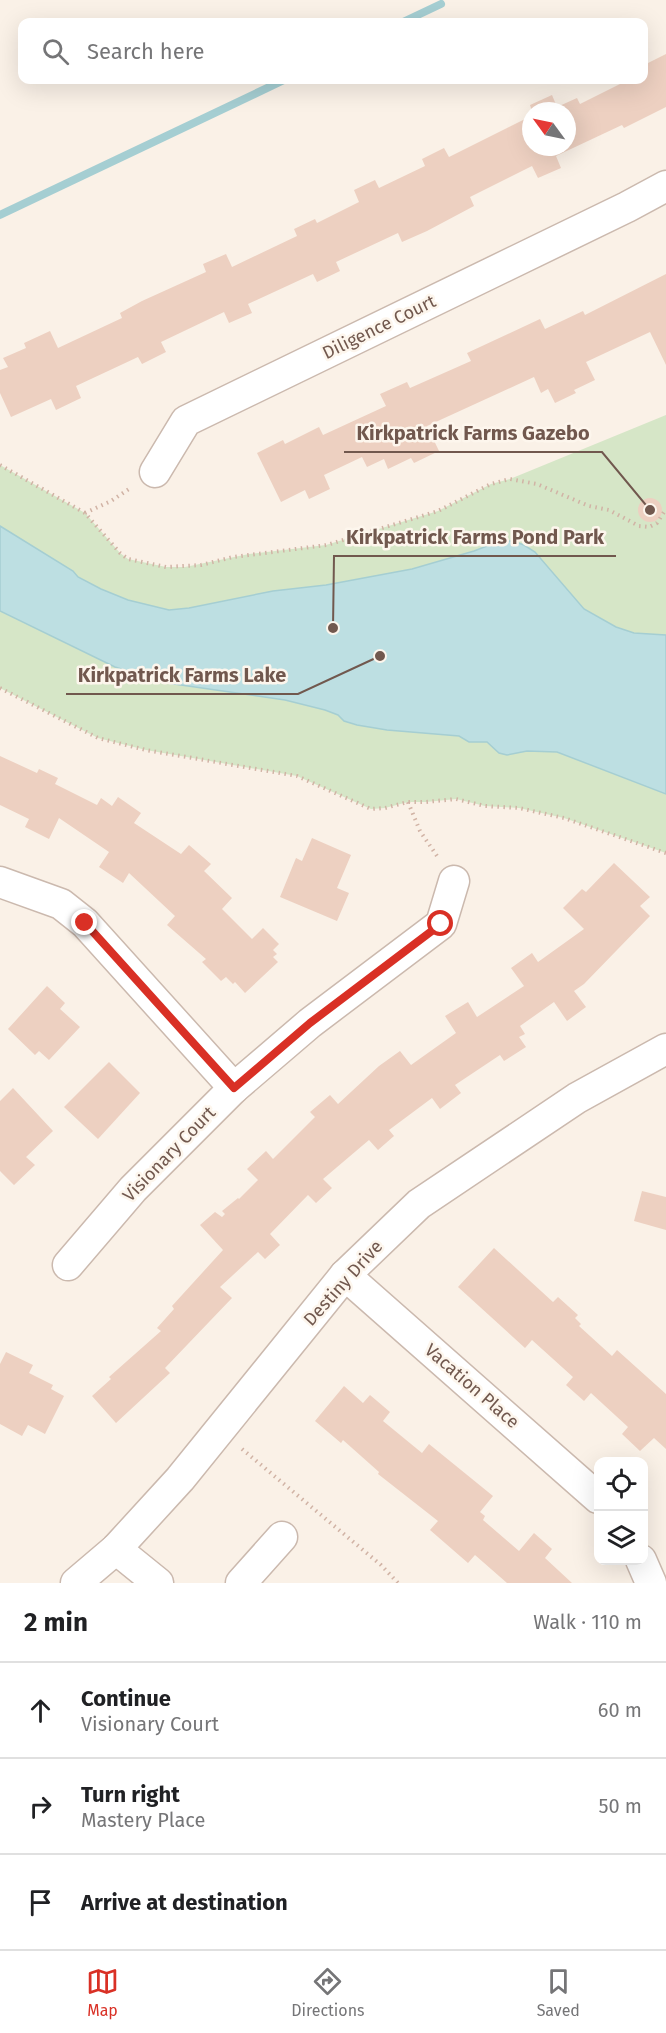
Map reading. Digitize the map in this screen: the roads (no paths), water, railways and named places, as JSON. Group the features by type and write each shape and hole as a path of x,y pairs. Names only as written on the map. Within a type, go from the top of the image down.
{"street":[{"name":"Diligence Court","path":"155,472 186,421 666,186"},
{"name":"Visionary Court","path":"68,1265 133,1189 234,1088 310,1023 441,924 454,881"},
{"path":"0,882 61,904 85,923 234,1088"},
{"name":"Destiny Drive","path":"76,1583 116,1549 180,1479 345,1275 419,1204 577,1098 666,1049"},
{"name":"Vacation Place","path":"345,1275 594,1494"},
{"path":"241,1583 282,1537"},
{"path":"116,1549 158,1583"},
{"path":"643,1565 651,1583"}],"water":[{"path":"0,526 73,571 78,577 101,589 128,600 169,610 412,569 500,541 513,541 524,545 535,552 584,609 616,627 634,633 666,635 666,794 557,752 527,751 507,755 499,753 487,742 469,742 459,736 357,725 344,721 338,715 325,710 285,700 167,683 115,667 0,611"}],"waterway":[{"path":"411,18 441,4"},
{"path":"0,215 276,84"}],"place":[{"name":"Kirkpatrick Farms Gazebo","path":"650,510"},
{"name":"Kirkpatrick Farms Pond Park","path":"333,628"},
{"name":"Kirkpatrick Farms Lake","path":"380,656"}]}
